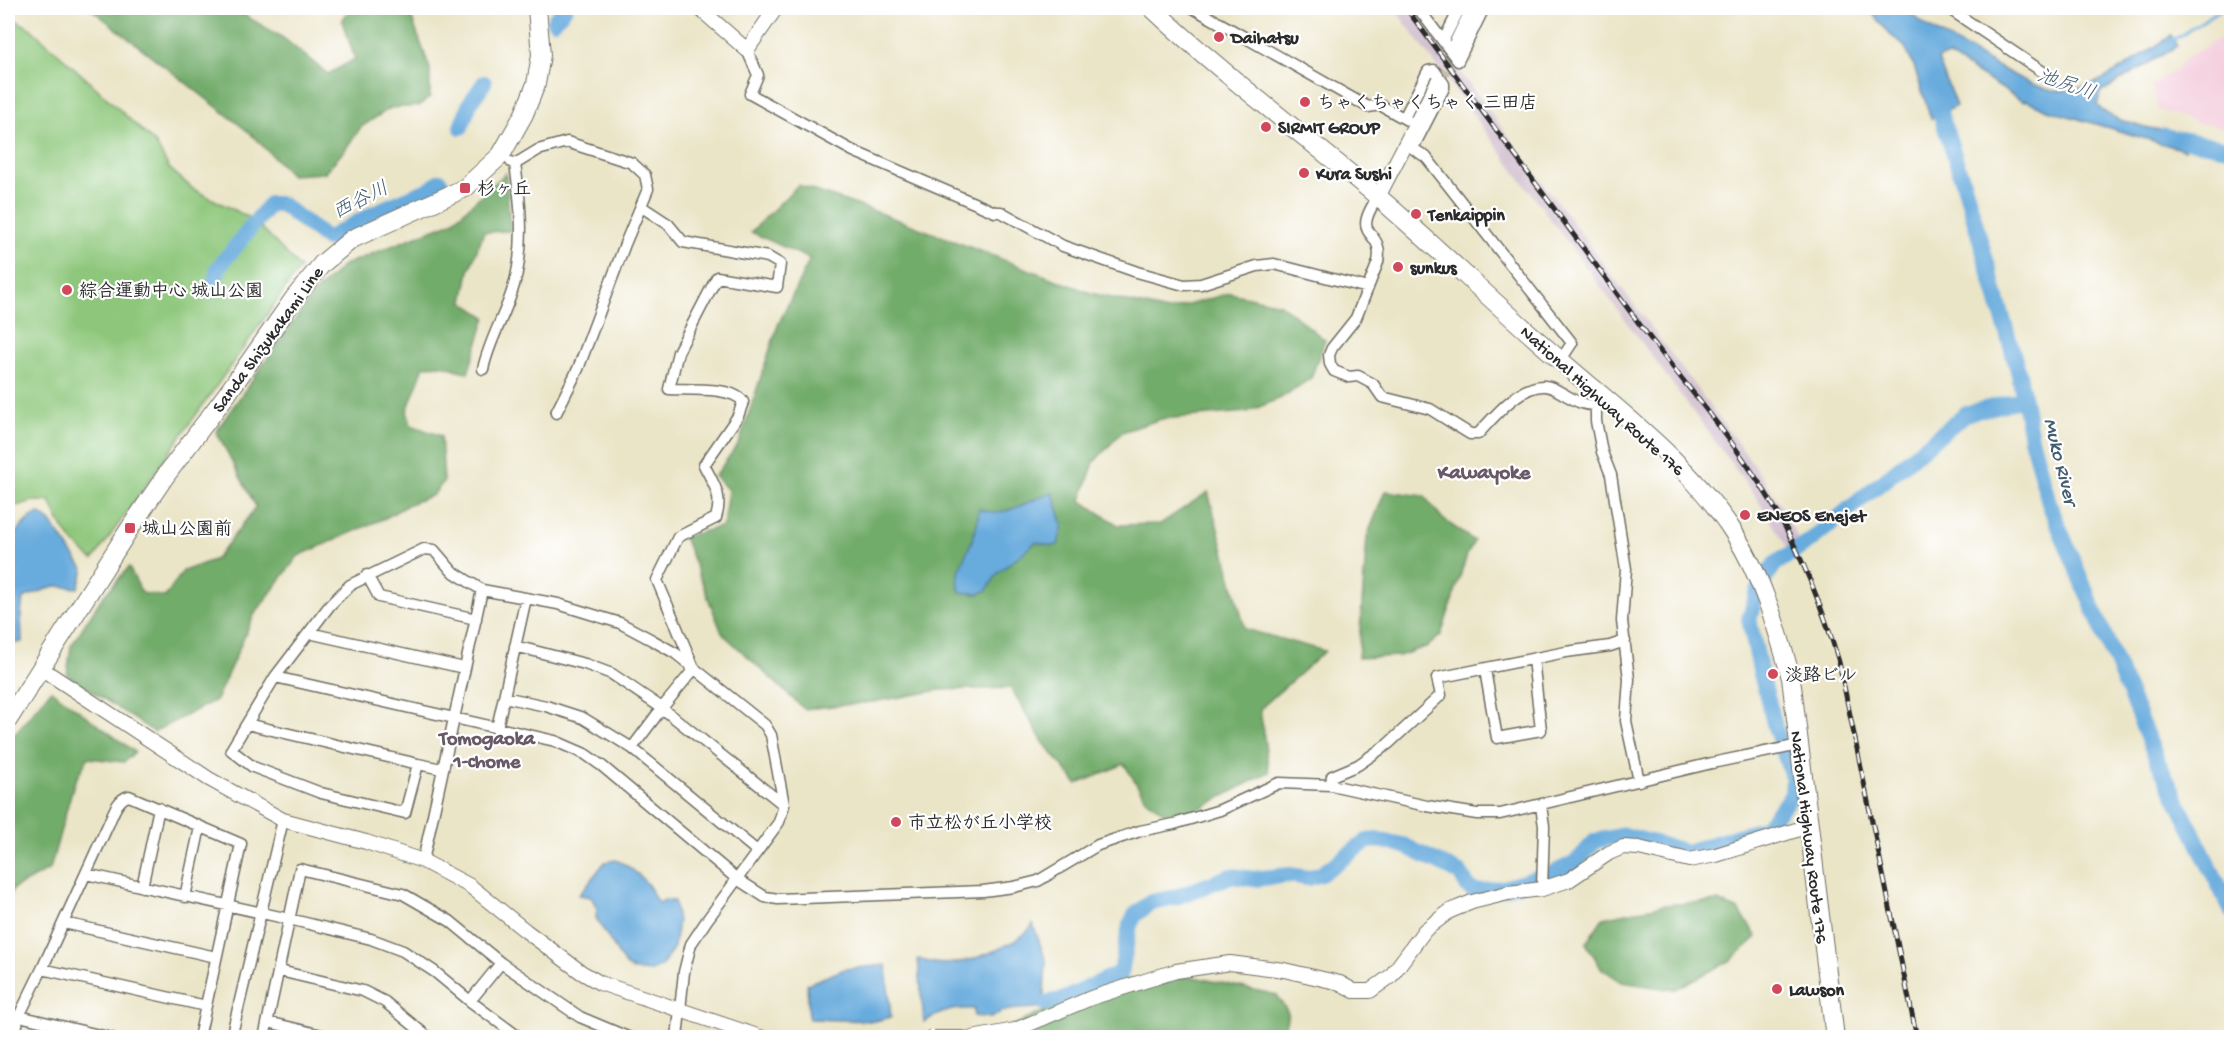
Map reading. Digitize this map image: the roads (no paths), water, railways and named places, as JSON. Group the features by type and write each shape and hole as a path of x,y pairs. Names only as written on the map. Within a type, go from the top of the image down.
{"main road":[{"name":"Sanda Shizukakami Line","path":"8,720 166,475 227,394 295,297 322,264 352,239 465,189 508,160 536,84 541,56 537,8"},
{"name":"National Highway Route 176","path":"1152,8 1267,107 1378,197 1560,361 1599,400 1673,457 1735,534 1776,621 1791,678 1788,746 1809,826 1834,1038"}],"street":[{"path":"699,8 747,50 758,75 750,94 853,151 995,212 1001,212 1063,246 1184,285 1201,284 1274,264 1368,288"},
{"path":"747,50 776,8"},
{"path":"1193,8 1368,107 1380,105 1410,122"},
{"path":"1418,8 1451,50"},
{"path":"1451,50 1460,8"},
{"path":"1451,50 1474,8"},
{"path":"1451,50 1484,8"},
{"path":"1948,8 2046,74"},
{"path":"1410,146 1410,122 1428,71 1434,70 1444,84 1444,88 1410,146 1368,212 1366,228 1377,243 1380,253 1356,318 1332,348 1329,356 1330,364 1334,371 1349,377 1358,376 1373,384 1382,397 1430,409 1470,434 1478,434 1502,408 1525,391 1535,387 1546,385 1584,404 1599,400 1596,421 1602,452 1611,476 1626,569 1622,621 1629,679 1626,721 1639,781"},
{"path":"1410,122 1437,81"},
{"path":"483,369 488,347 514,286 519,255 520,195 508,160 567,142 614,155 632,163 645,174 648,189 578,369 556,413"},
{"path":"1410,146 1426,157 1572,343 1560,361"},
{"path":"642,207 668,224 683,242 768,257 780,264 777,287 717,277 678,352 669,389 733,393 743,402 738,416 704,465 719,495 720,505 716,518 678,537 657,580 694,669"},
{"path":"418,764 405,813 321,793 253,766 231,750 275,677 330,605 350,585 424,549 431,549 452,571 466,582 482,590 558,604 620,623 675,653 765,725 771,735 784,805 779,822 706,920 692,944 684,972 677,1038"},
{"path":"367,575 379,597 476,619"},
{"path":"423,861 482,590"},
{"path":"497,728 526,598"},
{"path":"309,633 464,668"},
{"path":"1331,785 1332,776 1358,765 1388,744 1441,695 1437,678 1610,646 1625,641"},
{"path":"515,646 585,664 612,674 662,708 784,805"},
{"path":"1485,670 1497,738 1521,735 1541,730 1533,659"},
{"path":"42,669 209,779 282,820 366,842 423,861 470,886 581,972 618,990 680,1008 763,1038"},
{"path":"632,748 694,669"},
{"path":"275,677 555,741 585,754 737,879 765,897 778,900 983,891 1014,887 1038,881 1098,845 1140,831 1174,824 1220,810 1279,783 1331,785 1427,806 1477,814 1500,814 1788,746"},
{"path":"504,697 546,706 583,718 632,748 757,851"},
{"path":"247,724 442,769"},
{"path":"14,1038 19,1016 117,806 124,797 129,796 241,844 200,1038"},
{"path":"1541,806 1544,826 1543,881"},
{"path":"142,887 159,808"},
{"path":"231,1038 282,820"},
{"path":"972,1038 1015,1030 1091,998 1176,971 1230,963 1284,970 1340,983 1354,991 1370,991 1390,976 1425,930 1450,910 1543,881 1569,880 1609,853 1623,847 1639,848 1689,860 1716,855 1809,826"},
{"path":"185,897 200,827"},
{"path":"264,1038 300,869 403,894 450,921 501,963 580,1017 630,1038"},
{"path":"86,874 289,919 371,939 403,951 435,972 519,1038"},
{"path":"64,922 216,957"},
{"path":"470,1001 501,963"},
{"path":"42,969 206,1006"},
{"path":"279,971 363,991 385,1002 429,1038"},
{"path":"19,1016 112,1038"},
{"path":"268,1022 334,1038"},
{"path":"931,1038 962,1038"}],"water":[{"path":"1869,8 1907,8 1930,28 2010,73 2038,86 2063,91 2079,88 2112,74 2171,36 2177,46 2101,92 2097,105 2104,112 2126,122 2152,129 2187,134 2184,150 2048,110 2026,100 2024,102 1949,56 1938,60 1956,106 1931,119 1914,66 1904,46 1888,33"},
{"path":"1053,493 1063,525 1058,545 1051,546 1036,542 998,573 987,590 979,594 960,592 959,575 974,536 979,509 998,512"},
{"path":"39,513 50,521 84,570 78,588 55,586 23,598 22,642 14,643 8,635 8,541 26,522"},
{"path":"616,860 630,868 643,880 660,903 664,900 674,901 678,921 674,947 662,966 649,972 633,970 625,965 596,918 597,908 591,897 579,895 605,862"},
{"path":"1033,924 1046,961 1044,995 1053,1005 1005,1011 991,1018 974,1016 974,1009 960,1009 942,1013 924,1022 918,959 945,964 975,958 1020,937"},
{"path":"886,965 891,1017 875,1021 809,1019 807,984 845,969"}],"waterway":[{"name":"西谷川","path":"554,21 565,8"},
{"path":"2172,41 2223,8"},
{"name":"西谷川","path":"461,127 470,103 484,83"},
{"name":"Muko River","path":"1934,94 1966,191 2019,374 2031,438 2050,506 2158,762 2232,912"},
{"name":"池尻川","path":"2165,136 2232,149"},
{"name":"西谷川","path":"208,291 214,286 218,268 270,204 281,204 327,239 380,210 432,188 440,181"},
{"path":"1044,1003 1065,999 1121,972 1130,925 1135,915 1151,902 1176,897 1231,876 1254,879 1289,875 1308,878 1321,874 1367,841 1379,840 1403,845 1460,873 1468,887 1475,892 1504,888 1554,873 1576,862 1595,841 1624,835 1687,852 1765,828 1792,795 1793,779 1776,730 1749,619 1756,596 1766,577 1775,564 1810,541 1965,414 2024,399"}],"tunnel":[{"path":"1438,81 1454,48"}],"railway":[{"path":"1406,8 1650,339 1744,460 1777,512 1796,548 1839,662 1917,1038"}],"place":[{"name":"Daihatsu","path":"1219,37"},
{"name":"ちゃくちゃくちゃく 三田店","path":"1305,102"},
{"name":"SIRMIT GROUP","path":"1266,127"},
{"name":"Kura Sushi","path":"1304,173"},
{"name":"杉ヶ丘","path":"465,188"},
{"name":"Tenkaippin","path":"1416,214"},
{"name":"sunkus","path":"1398,267"},
{"name":"綜合運動中心 城山公園","path":"67,290"},
{"name":"ENEOS Enejet","path":"1745,515"},
{"name":"城山公園前","path":"130,528"},
{"name":"淡路ビル","path":"1773,674"},
{"name":"市立松が丘小学校","path":"896,822"},
{"name":"Lawson","path":"1777,989"}],"district":[{"name":"Kawayoke","path":"1484,471"},
{"name":"Tomogaoka 1-chome","path":"487,748"}]}
